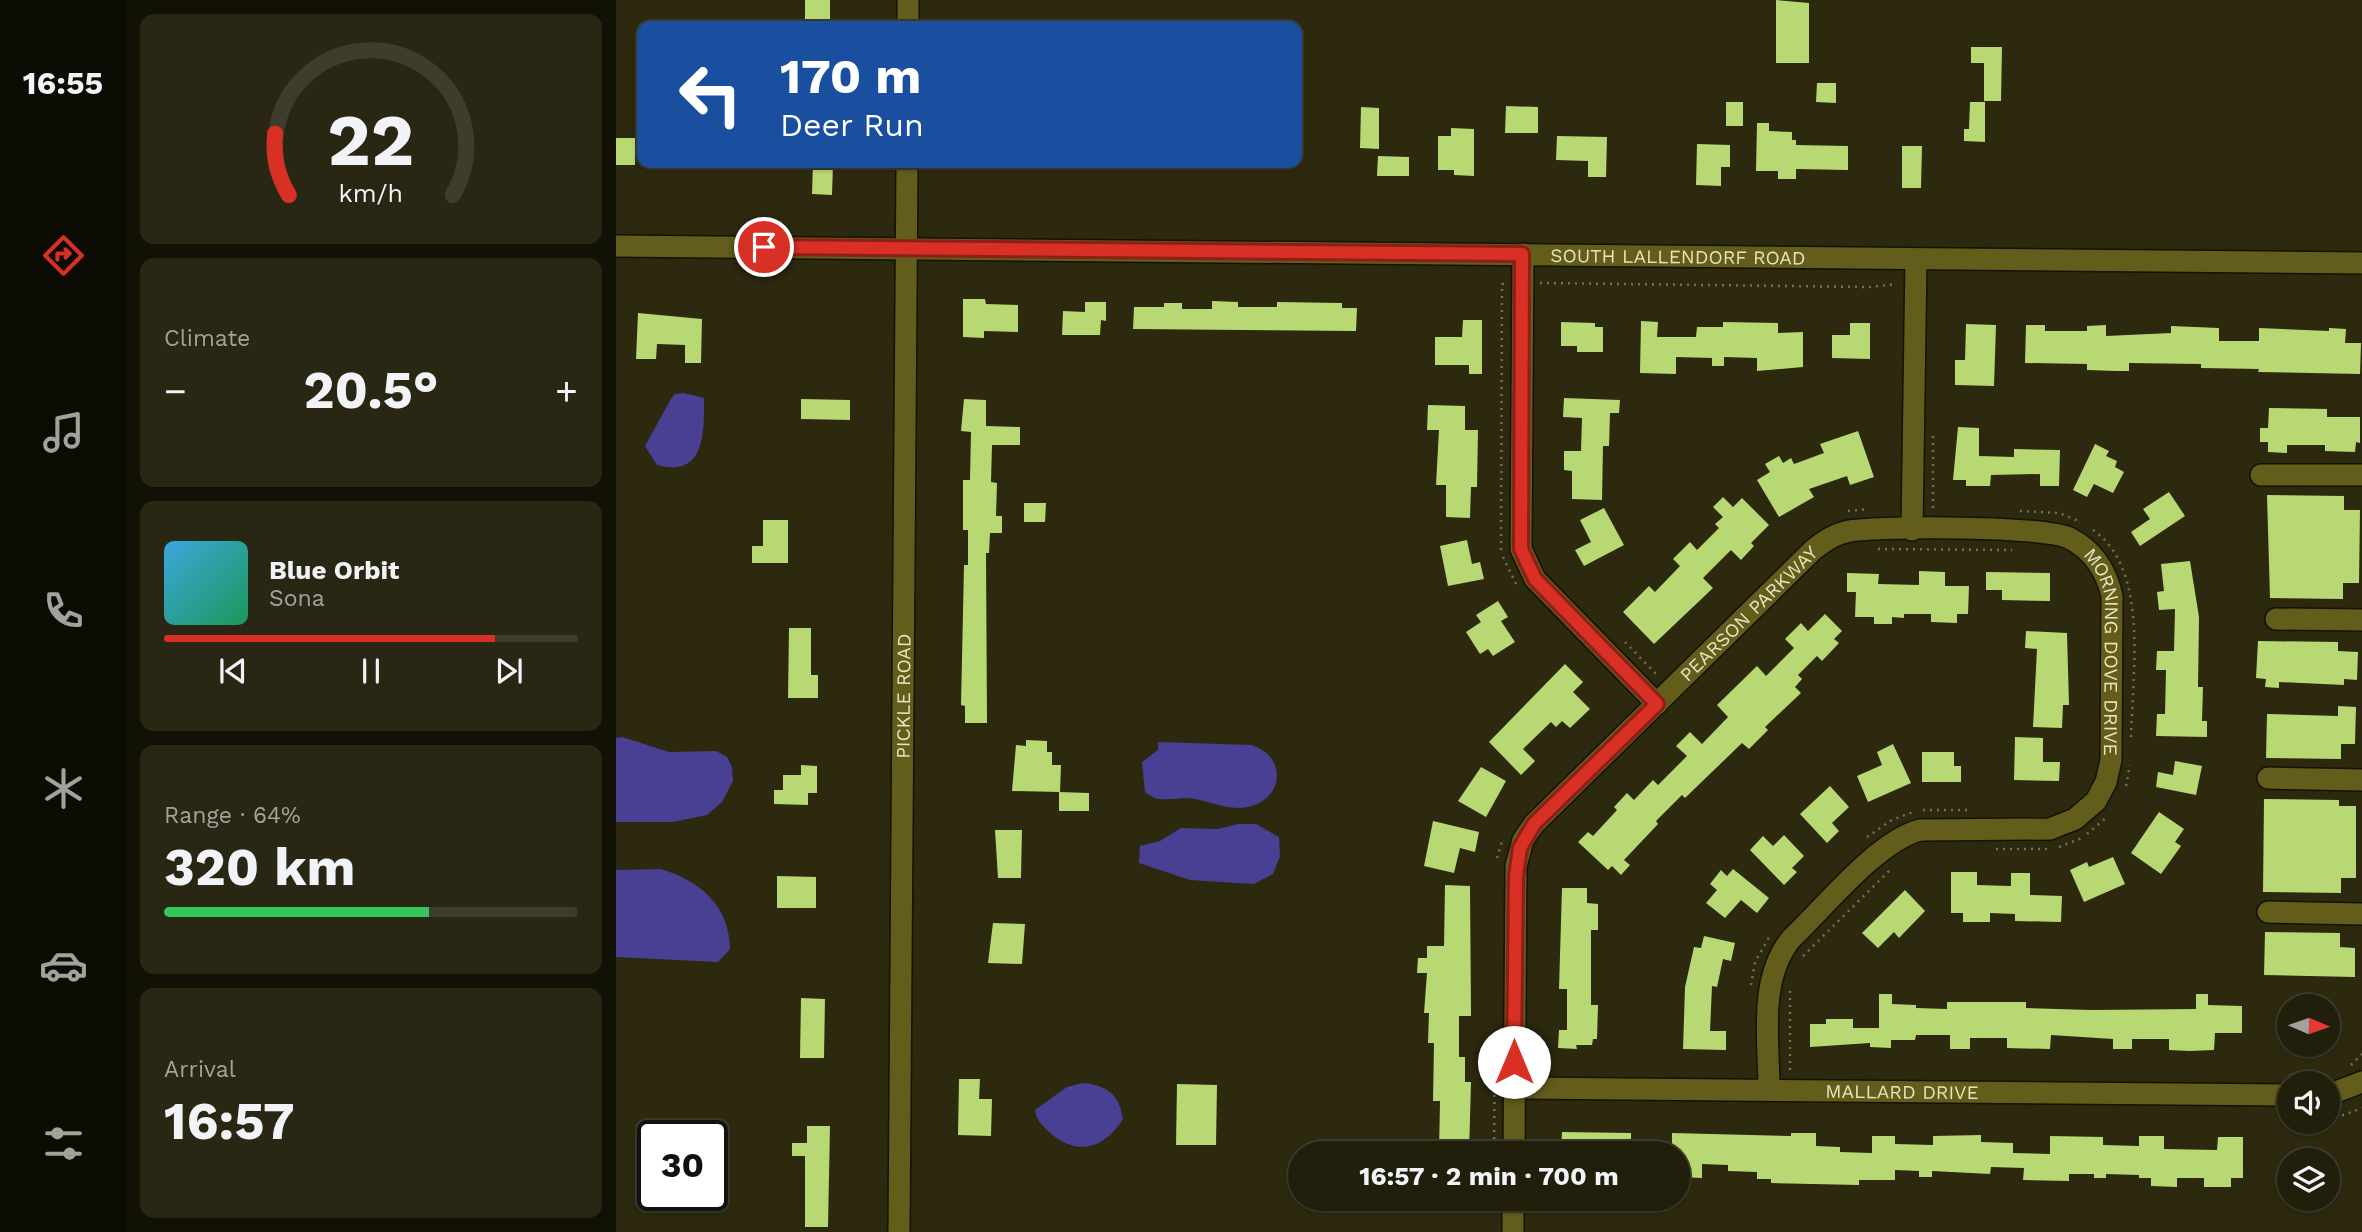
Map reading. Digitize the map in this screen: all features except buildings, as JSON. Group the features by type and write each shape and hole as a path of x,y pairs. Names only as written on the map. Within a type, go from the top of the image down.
{"street":[{"path":"908,0 908,21"},
{"name":"PICKLE ROAD","path":"899,1232 906,168"},
{"name":"SOUTH LALLENDORF ROAD","path":"616,246 2362,262"},
{"path":"1522,254 1512,284 1521,549 1535,579 1657,704"},
{"path":"1912,530 1916,259"},
{"path":"2261,475 2362,475"},
{"name":"PEARSON PARKWAY","path":"1514,1141 1516,876 1520,848 1534,824 1823,542 1851,531 1912,530"},
{"name":"MORNING DOVE DRIVE","path":"1769,1090 1770,988 1779,956 1791,939 1881,851 1901,837 1920,830 2040,830 2059,826 2090,807 2101,792 2110,771 2112,596 2106,575 2094,556 2066,537 2043,531 1912,530"},
{"path":"2276,619 2362,620"},
{"path":"2268,778 2362,780"},
{"path":"2268,912 2362,914"},
{"name":"MALLARD DRIVE","path":"1514,1088 1769,1090 2277,1085"},
{"path":"1513,1211 1513,1232"}],"path":[{"path":"1512,284 1870,287 1898,284"},
{"path":"2008,510 2045,511 2074,518 2098,533 2123,566 2133,605 2131,748"},
{"path":"1865,549 1941,550"},
{"path":"1620,638 1657,675"},
{"path":"2125,789 2131,761"},
{"path":"1991,849 2041,850 2065,845 2095,830 2111,813"},
{"path":"1798,963 1895,866"},
{"path":"1790,984 1789,1071 1803,1071"},
{"path":"2355,1075 2362,1054"},
{"path":"2340,1115 2362,1108"}],"shaded area":[{"path":"684,393 704,398 704,425 699,449 685,465 657,465 645,446 671,399 675,394"},
{"path":"622,737 669,752 716,751 727,757 732,767 733,781 722,802 707,815 673,822 616,822 616,738"},
{"path":"1158,742 1251,745 1271,757 1277,776 1275,785 1262,801 1243,808 1187,798 1154,798 1145,792 1142,762 1158,750"},
{"path":"1238,824 1256,824 1279,837 1280,856 1273,874 1254,884 1190,880 1139,863 1140,846 1160,841 1181,828 1218,829"},
{"path":"661,869 700,888 718,908 728,933 730,949 718,962 616,957 616,870"},
{"path":"1082,1083 1110,1092 1118,1103 1123,1119 1116,1129 1099,1143 1080,1147 1059,1140 1049,1132 1038,1120 1035,1110 1067,1087"}],"route":[{"path":"764,247 1522,254 1521,549 1535,579 1657,704 1534,824 1520,848 1516,876 1514,1062"}]}
